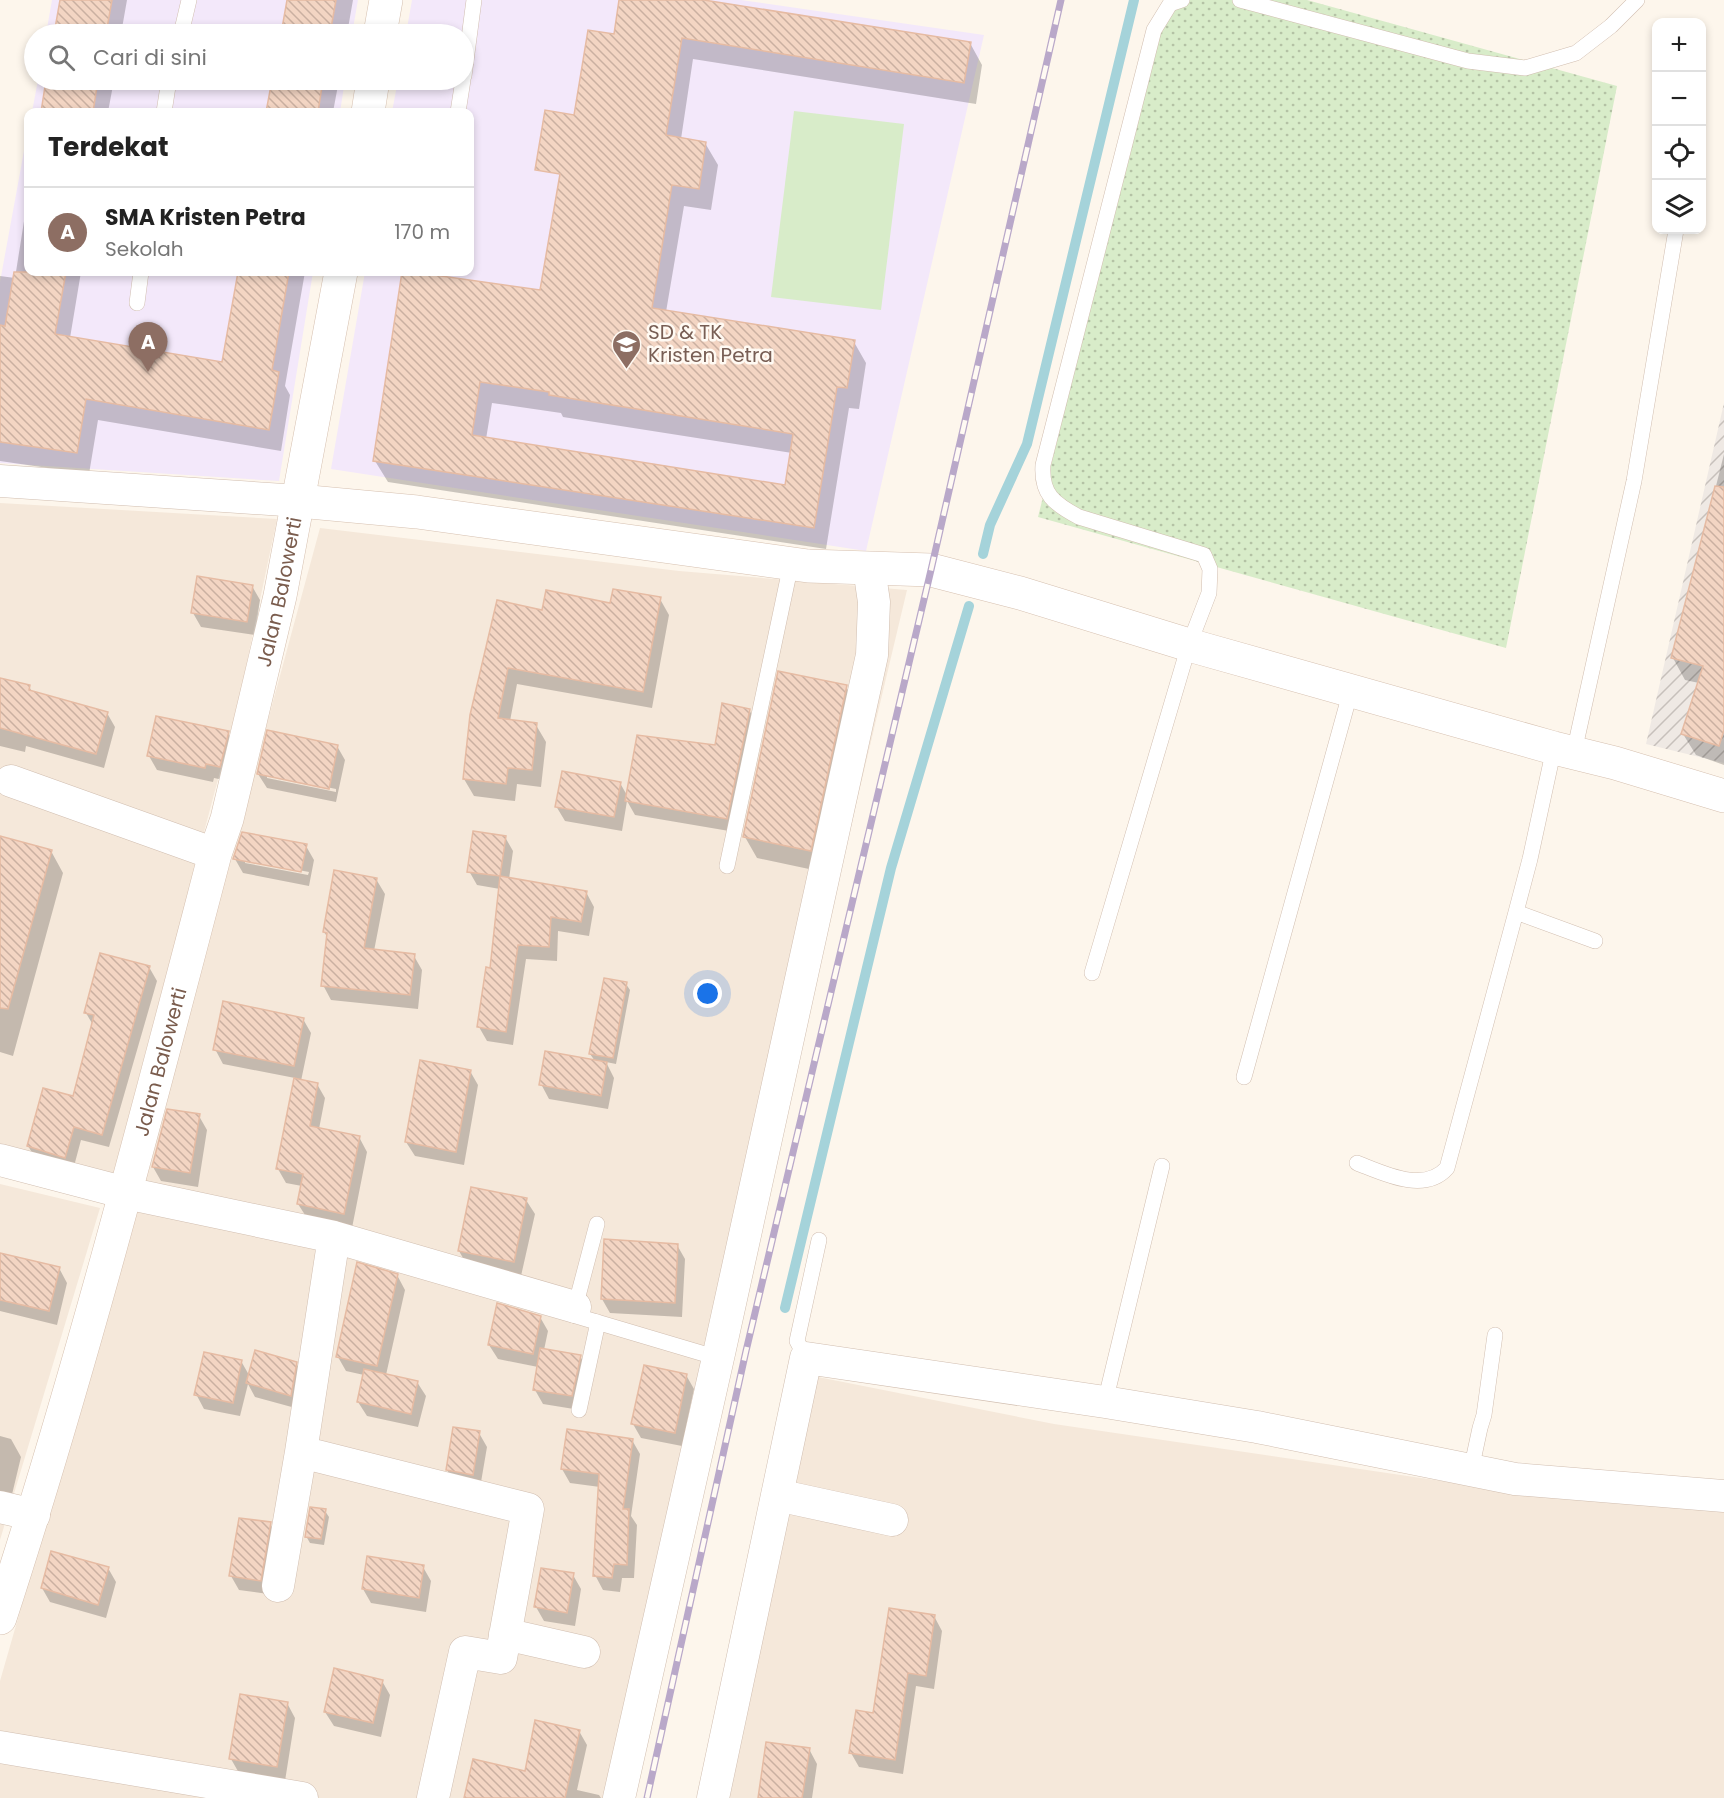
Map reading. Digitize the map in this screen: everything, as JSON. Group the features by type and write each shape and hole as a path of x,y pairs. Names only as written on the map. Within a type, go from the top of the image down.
{"street":[{"path":"382,24 386,0"},
{"path":"369,108 371,90"},
{"name":"Jalan Balowerti","path":"0,1618 34,1515 126,1193 215,854 230,808 280,596 340,276"},
{"path":"0,481 299,501 417,512 791,564 931,570 1020,593 1189,645 1615,763 1724,796"},
{"path":"619,1798 872,655 874,602 869,568"},
{"path":"11,781 215,854"},
{"path":"0,1160 126,1193 334,1237 587,1314"},
{"path":"278,1586 334,1237"},
{"path":"713,1798 806,1358 1257,1427 1515,1479 1724,1496"},
{"path":"301,1452 528,1509 501,1658 465,1652 434,1798"},
{"path":"777,1495 892,1520"},
{"path":"0,1507 34,1515"},
{"path":"505,1634 584,1652"},
{"path":"0,1747 302,1798"}],"lane":[{"path":"183,24 189,0"},
{"path":"471,24 474,0"},
{"path":"1092,973 1189,645 1209,593 1210,569 1204,555 1079,517 1061,508 1041,482 1042,465 1154,30 1170,4 1182,0"},
{"path":"1240,0 1468,61 1525,68 1576,53 1611,26 1637,0"},
{"path":"165,108 168,90"},
{"path":"459,108 462,90"},
{"path":"1357,1163 1398,1178 1427,1180 1439,1177 1447,1168 1530,859 1564,750 1634,481 1675,234"},
{"path":"137,303 140,276"},
{"path":"727,866 791,564"},
{"path":"1244,1077 1351,690"},
{"path":"1516,912 1594,941"},
{"path":"1105,1402 1162,1166"},
{"path":"579,1410 597,1224"},
{"path":"806,1358 796,1341 819,1240"},
{"path":"587,1314 718,1358"},
{"path":"1471,1470 1485,1415 1495,1335"}],"shaded area":[{"path":"52,0 358,0 354,24 48,24"},
{"name":"SD & TK Kristen Petra","path":"412,0 741,0 984,35 866,551 331,469 364,276 474,276 474,108 393,108 396,90 474,90 474,24 408,24"},
{"path":"36,90 343,90 341,108 33,108"},
{"path":"24,151 24,276 312,276 279,481 0,463 0,282"},
{"path":"1724,403 1724,763 1646,744"},
{"path":"0,503 277,519 239,700 112,1179 0,1150"},
{"path":"320,528 679,571 907,590 620,1798 0,1798 0,1681 132,1222"},
{"path":"0,1184 100,1208 0,1540"},
{"path":"818,1377 1054,1424 1523,1493 1724,1510 1724,1798 727,1798"}],"green space":[{"path":"1167,0 1307,0 1617,86 1506,648 1038,517"},
{"path":"794,111 904,124 881,310 771,297"}],"building":[{"path":"60,0 112,0 108,24 56,24"},
{"path":"287,0 336,0 332,24 283,24"},
{"path":"619,0 704,0 971,42 964,83 682,38 666,135 706,142 699,189 672,185 652,308 855,340 847,388 837,387 814,528 373,461 401,276 441,276 540,290 560,174 535,170 545,110 574,115 588,30 614,34","holes":["480,382 549,392 549,395 793,434 785,485 472,435"]},
{"path":"44,90 96,90 94,108 42,108"},
{"path":"270,90 321,90 319,108 267,108"},
{"path":"14,272 24,272 24,276 65,276 55,334 222,362 237,276 288,276 272,370 279,372 269,430 86,399 77,453 0,442 0,325 5,326"},
{"path":"1715,486 1724,487 1724,730 1719,746 1681,734 1703,666 1671,658"},
{"path":"197,576 253,585 247,622 191,613"},
{"path":"613,589 661,597 643,692 508,668 498,718 537,723 532,770 508,768 506,784 463,779 470,715 497,600 542,610 546,590 610,603"},
{"path":"778,671 847,685 811,851 743,837"},
{"path":"0,678 30,685 29,690 108,712 96,754 0,728"},
{"path":"722,703 750,709 727,819 625,801 637,735 715,745"},
{"path":"156,716 229,731 220,767 206,764 205,768 147,756"},
{"path":"267,730 338,745 329,789 257,774"},
{"path":"562,771 621,782 614,817 555,807"},
{"path":"473,831 506,836 500,876 467,872"},
{"path":"242,832 307,844 301,872 233,859"},
{"path":"0,836 52,850 8,1009 0,1008"},
{"path":"334,870 377,878 364,948 415,954 410,995 321,986 327,933 323,932"},
{"path":"500,876 587,891 581,922 551,917 549,947 518,945 506,1032 477,1027 486,967 490,968"},
{"path":"100,953 150,966 102,1135 74,1127 65,1158 27,1146 43,1088 73,1096 94,1015 84,1013"},
{"path":"604,978 627,982 613,1058 589,1054"},
{"path":"223,1001 304,1018 294,1066 213,1050"},
{"path":"545,1051 607,1062 601,1096 539,1085"},
{"path":"420,1060 471,1070 456,1152 405,1142"},
{"path":"294,1078 318,1083 310,1126 360,1136 344,1214 297,1204 303,1174 276,1169"},
{"path":"167,1109 200,1114 190,1173 152,1167"},
{"path":"471,1187 527,1198 514,1262 458,1251"},
{"path":"604,1239 678,1244 675,1303 601,1299"},
{"path":"0,1253 60,1267 49,1311 0,1300"},
{"path":"357,1262 398,1274 377,1366 336,1357"},
{"path":"497,1303 541,1316 533,1354 488,1345"},
{"path":"540,1348 581,1355 572,1396 533,1390"},
{"path":"255,1350 297,1362 291,1396 246,1383"},
{"path":"204,1352 242,1360 233,1403 194,1395"},
{"path":"644,1365 687,1374 675,1433 631,1424"},
{"path":"364,1369 418,1381 411,1414 357,1402"},
{"path":"453,1427 480,1431 473,1475 446,1470"},
{"path":"567,1429 633,1439 623,1509 629,1509 627,1565 614,1564 612,1578 593,1576 599,1474 561,1469"},
{"path":"310,1507 326,1509 321,1539 305,1537"},
{"path":"239,1518 271,1522 261,1581 229,1576"},
{"path":"51,1551 109,1567 98,1605 41,1588"},
{"path":"367,1556 424,1565 419,1598 362,1589"},
{"path":"541,1568 574,1573 567,1613 534,1607"},
{"path":"889,1608 935,1615 926,1676 908,1673 895,1760 849,1753 856,1710 873,1713"},
{"path":"334,1668 383,1680 373,1723 324,1712"},
{"path":"240,1694 288,1702 277,1767 229,1759"},
{"path":"535,1720 580,1730 565,1798 464,1798 473,1759 525,1771"},
{"path":"766,1742 810,1748 802,1798 758,1798"}],"waterway":[{"path":"983,554 990,525 1027,444 1134,0"},
{"path":"785,1308 891,868 969,606"}],"railway":[{"path":"647,1798 746,1351 931,570 1061,0"}],"place":[{"name":"SD & TK Kristen Petra","path":"627,370"},
{"name":"SMA Kristen Petra","path":"148,372"}]}
